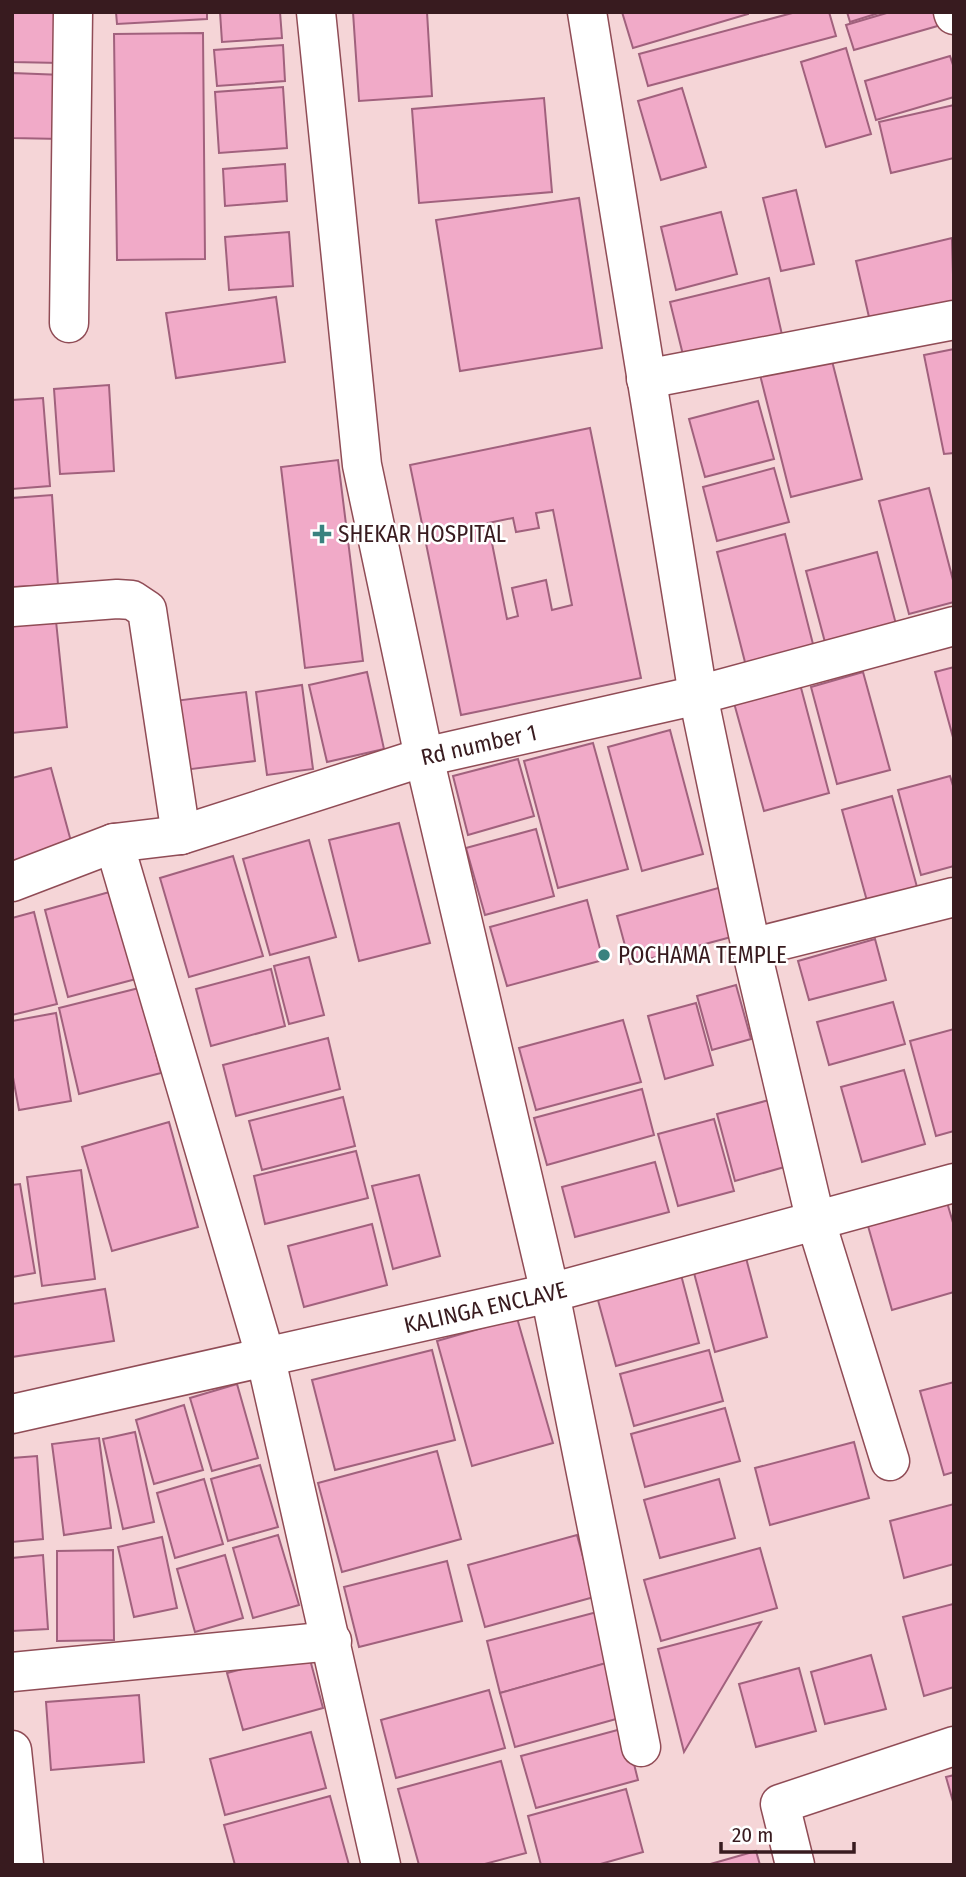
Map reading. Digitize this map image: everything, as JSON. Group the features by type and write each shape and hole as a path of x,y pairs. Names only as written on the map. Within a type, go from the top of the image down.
{"street":[{"path":"69,323 73,12"},
{"path":"316,12 362,465 424,757 550,1293 641,1747"},
{"path":"587,12 698,695 751,948 816,1222 890,1461"},
{"path":"646,379 954,320"},
{"path":"12,607 117,599 132,600 147,610 181,835"},
{"name":"Rd number 1","path":"12,882 114,843 181,835 424,757 698,695 954,626"},
{"path":"114,843 265,1355 382,1865"},
{"path":"751,948 954,897"},
{"name":"KALINGA ENCLAVE","path":"12,1414 550,1293 954,1183"},
{"path":"12,1672 332,1641"},
{"path":"794,1865 780,1804 954,1746"},
{"path":"12,1750 24,1865"}],"building":[{"path":"12,12 61,12 60,63 12,62"},
{"path":"116,12 207,12 207,19 117,24"},
{"path":"220,12 280,12 282,38 222,42"},
{"path":"353,12 427,12 432,96 359,101"},
{"path":"622,12 748,12 748,14 633,48"},
{"path":"796,12 829,12 836,36 648,86 639,54"},
{"path":"847,12 882,12 850,22"},
{"path":"890,12 945,12 948,23 854,50 846,25"},
{"path":"203,33 205,259 117,260 114,34"},
{"path":"283,45 285,81 217,86 214,50"},
{"path":"846,48 871,134 826,147 801,62"},
{"path":"950,56 954,68 954,97 876,120 865,81"},
{"path":"12,73 63,75 61,139 12,138"},
{"path":"283,87 287,148 219,153 215,92"},
{"path":"682,88 706,167 661,180 638,101"},
{"path":"544,98 552,192 419,203 412,109"},
{"path":"954,105 954,158 891,173 879,122"},
{"path":"285,164 287,201 225,206 223,169"},
{"path":"796,190 814,264 781,271 763,198"},
{"path":"579,198 602,348 460,371 436,220"},
{"path":"721,212 737,274 676,290 661,227"},
{"path":"289,232 293,286 229,290 225,237"},
{"path":"952,238 954,311 872,330 856,261"},
{"path":"769,278 783,339 685,363 670,302"},
{"path":"276,297 285,362 176,378 166,313"},
{"path":"954,349 954,453 944,454 924,355"},
{"path":"830,353 862,479 791,497 759,371"},
{"path":"109,385 114,471 60,474 54,389"},
{"path":"43,398 50,486 12,489 12,400"},
{"path":"758,401 774,459 705,477 689,419"},
{"path":"590,428 641,678 461,715 410,465","holes":["553,510 572,605 552,610 546,580 512,588 518,616 507,619 488,523 513,518 516,532 539,528 536,513"]},
{"path":"338,460 363,661 305,668 281,467"},
{"path":"774,468 789,522 717,541 703,487"},
{"path":"929,488 954,584 954,602 909,614 879,501"},
{"path":"52,495 58,585 12,587 12,498"},
{"path":"785,534 814,648 746,666 717,552"},
{"path":"877,552 897,628 826,646 806,571"},
{"path":"56,621 67,727 12,733 12,625"},
{"path":"954,667 954,741 935,672"},
{"path":"367,672 384,749 327,762 309,685"},
{"path":"863,672 890,770 837,784 811,687"},
{"path":"800,684 829,793 764,811 734,703"},
{"path":"302,685 313,769 267,775 256,692"},
{"path":"246,692 255,761 184,770 174,701"},
{"path":"670,730 703,854 642,871 608,747"},
{"path":"593,743 628,869 558,888 524,761"},
{"path":"518,759 534,816 468,835 453,776"},
{"path":"51,768 72,845 12,861 12,778"},
{"path":"950,776 954,789 954,866 921,875 898,790"},
{"path":"892,796 917,887 867,901 842,810"},
{"path":"399,823 430,943 359,961 329,840"},
{"path":"536,829 554,896 485,915 466,848"},
{"path":"309,840 336,937 270,955 243,859"},
{"path":"233,856 263,956 189,977 160,878"},
{"path":"722,887 735,936 630,964 617,916"},
{"path":"113,891 136,979 68,997 45,910"},
{"path":"587,900 603,960 507,986 490,927"},
{"path":"34,912 57,1004 12,1015 12,918"},
{"path":"875,939 886,980 809,1000 798,961"},
{"path":"309,957 324,1015 289,1024 274,966"},
{"path":"271,969 285,1026 211,1046 196,989"},
{"path":"736,985 751,1039 712,1050 697,996"},
{"path":"139,988 161,1073 79,1094 59,1008"},
{"path":"893,1002 905,1044 829,1065 817,1022"},
{"path":"696,1003 713,1065 665,1079 648,1016"},
{"path":"56,1013 71,1101 19,1110 12,1072 12,1021"},
{"path":"623,1020 641,1082 536,1110 519,1048"},
{"path":"954,1029 954,1131 936,1136 910,1041"},
{"path":"328,1038 340,1089 236,1116 223,1065"},
{"path":"904,1070 925,1144 862,1162 841,1087"},
{"path":"642,1089 654,1135 547,1165 534,1118"},
{"path":"343,1097 355,1146 262,1170 249,1121"},
{"path":"769,1100 788,1166 735,1181 717,1114"},
{"path":"714,1119 734,1191 678,1206 658,1134"},
{"path":"169,1122 198,1227 112,1251 82,1147"},
{"path":"356,1151 368,1198 265,1224 254,1176"},
{"path":"655,1162 669,1212 575,1237 562,1187"},
{"path":"81,1170 95,1279 42,1286 27,1177"},
{"path":"419,1175 440,1256 393,1269 372,1186"},
{"path":"20,1184 35,1273 12,1277 12,1185"},
{"path":"943,1189 954,1226 954,1292 892,1310 864,1212"},
{"path":"372,1224 387,1285 304,1307 288,1246"},
{"path":"746,1258 767,1337 715,1352 694,1273"},
{"path":"680,1271 699,1343 616,1366 596,1293"},
{"path":"105,1289 114,1341 12,1357 12,1304"},
{"path":"517,1318 553,1443 472,1466 437,1341"},
{"path":"432,1350 455,1440 335,1470 312,1380"},
{"path":"709,1350 723,1401 634,1426 620,1374"},
{"path":"954,1382 954,1472 944,1475 920,1391"},
{"path":"237,1384 258,1458 212,1471 190,1398"},
{"path":"184,1405 203,1470 154,1484 136,1420"},
{"path":"725,1408 740,1461 645,1487 631,1434"},
{"path":"135,1432 154,1522 123,1529 103,1439"},
{"path":"99,1438 111,1528 64,1535 52,1444"},
{"path":"854,1442 869,1498 770,1525 755,1468"},
{"path":"437,1451 461,1539 342,1572 318,1483"},
{"path":"37,1456 43,1539 12,1542 12,1458"},
{"path":"260,1465 278,1527 228,1541 211,1479"},
{"path":"204,1479 223,1544 175,1558 157,1493"},
{"path":"719,1479 735,1538 660,1558 644,1500"},
{"path":"954,1504 954,1564 904,1578 890,1521"},
{"path":"278,1535 299,1605 253,1618 233,1548"},
{"path":"577,1535 594,1597 485,1627 468,1565"},
{"path":"162,1537 177,1608 134,1617 118,1547"},
{"path":"760,1548 777,1608 661,1641 644,1580"},
{"path":"113,1550 114,1640 57,1641 57,1551"},
{"path":"43,1555 48,1629 12,1631 12,1558"},
{"path":"225,1555 243,1618 195,1632 177,1569"},
{"path":"447,1561 462,1621 359,1647 344,1587"},
{"path":"953,1604 954,1687 924,1696 903,1617"},
{"path":"597,1612 611,1662 500,1693 487,1641"},
{"path":"761,1622 684,1752 658,1649"},
{"path":"308,1652 323,1708 243,1730 227,1673"},
{"path":"871,1655 886,1709 825,1724 811,1672"},
{"path":"613,1661 627,1716 515,1747 500,1693"},
{"path":"799,1668 816,1731 756,1747 739,1684"},
{"path":"489,1690 505,1748 396,1778 381,1720"},
{"path":"139,1695 144,1762 51,1770 46,1702"},
{"path":"625,1728 638,1780 536,1808 521,1756"},
{"path":"311,1732 326,1788 225,1815 210,1759"},
{"path":"501,1761 526,1853 481,1865 419,1865 398,1789"},
{"path":"954,1775 954,1805 946,1777"},
{"path":"626,1789 643,1852 597,1865 541,1865 528,1816"},
{"path":"330,1796 349,1865 235,1865 224,1825"},
{"path":"756,1851 760,1865 707,1865"}],"place":[{"name":"SHEKAR HOSPITAL","path":"322,534"},
{"name":"POCHAMA TEMPLE","path":"604,955"}]}
